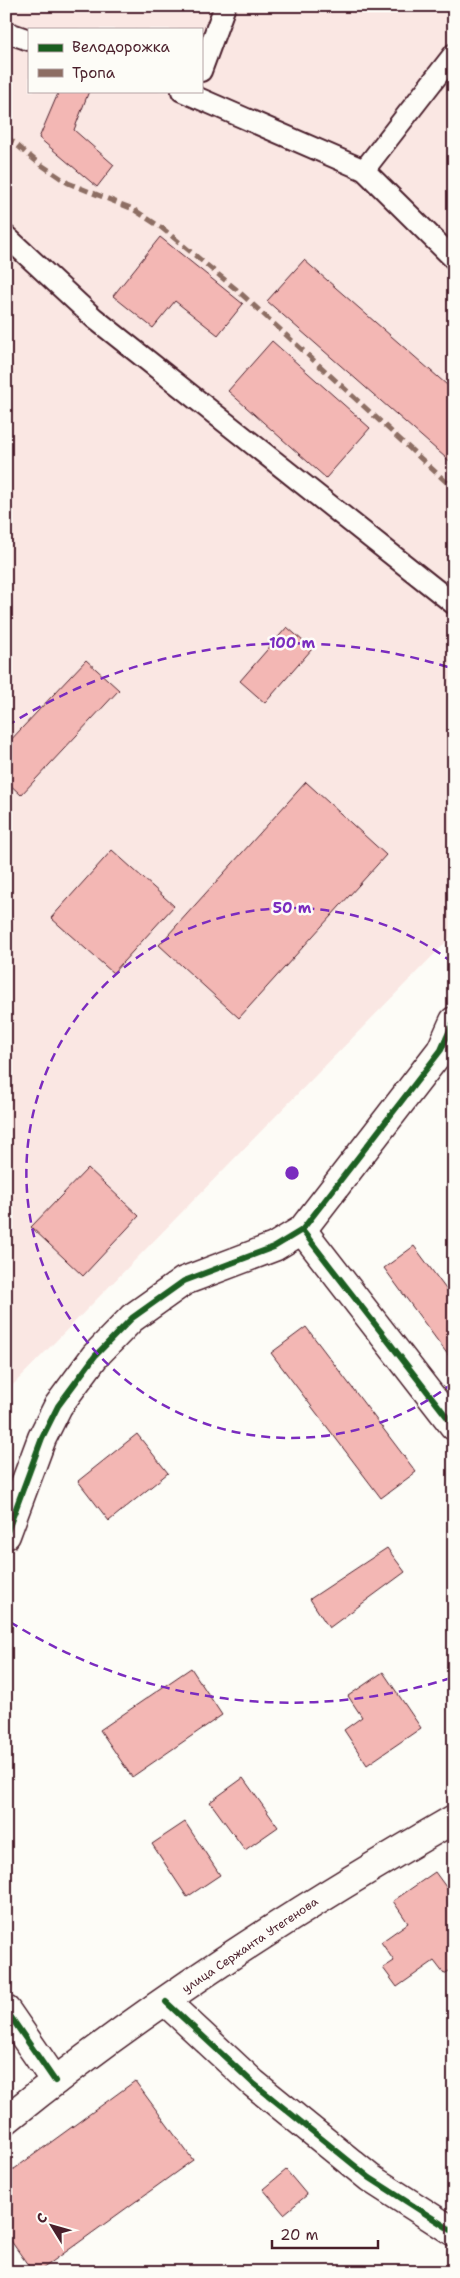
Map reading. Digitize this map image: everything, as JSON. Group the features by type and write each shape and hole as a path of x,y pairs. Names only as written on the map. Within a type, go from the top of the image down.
{"street":[{"path":"6,1535 42,1438 58,1406 95,1356 132,1318 184,1282 274,1247 302,1230 440,1050 454,1021"},
{"path":"302,1230 454,1426"},
{"name":"улица Сержанта Утегенова","path":"6,2120 55,2081 212,1968 346,1882 454,1819"},
{"path":"166,2002 253,2083 370,2178 454,2232"},
{"path":"6,2010 55,2081"}],"lane":[{"path":"202,68 225,6"},
{"path":"6,32 28,40"},
{"path":"364,170 454,54"},
{"path":"189,92 364,170 454,259"},
{"path":"6,236 94,318 454,604"}],"shaded area":[{"path":"6,6 454,6 454,934 6,1392"}],"building":[{"path":"59,92 89,92 74,130 114,165 97,187 39,138"},
{"path":"160,237 243,304 218,335 175,301 153,328 113,296"},
{"path":"304,260 454,391 454,465 267,301"},
{"path":"272,341 370,428 326,478 228,391"},
{"path":"287,627 312,649 265,703 240,681"},
{"path":"86,660 119,690 21,795 6,781 6,745"},
{"path":"306,782 386,855 239,1018 159,945"},
{"path":"112,850 174,906 113,973 51,918"},
{"path":"88,1168 139,1216 83,1276 31,1227"},
{"path":"414,1246 454,1300 454,1363 384,1268"},
{"path":"306,1327 416,1472 381,1498 271,1353"},
{"path":"137,1434 168,1473 109,1521 78,1481"},
{"path":"387,1548 405,1572 329,1628 310,1599"},
{"path":"191,1668 222,1715 132,1777 100,1730"},
{"path":"383,1672 421,1728 367,1765 344,1730 362,1717 348,1696"},
{"path":"243,1778 278,1827 245,1850 210,1802"},
{"path":"185,1822 220,1875 187,1897 152,1844"},
{"path":"435,1872 454,1898 454,1968 444,1974 434,1961 397,1987 383,1968 394,1961 381,1942 408,1923 393,1901"},
{"path":"135,2081 193,2160 38,2272 33,2272 6,2234 6,2175"},
{"path":"286,2170 307,2195 284,2214 263,2189"}],"marked path":[{"path":"6,136 37,162 68,183 133,209 162,228 237,290 454,489"}],"cycle path":[{"path":"6,1535 42,1438 58,1406 95,1356 132,1318 184,1281 274,1247 302,1230 441,1050 454,1021"},
{"path":"302,1230 454,1426"},
{"path":"166,2002 253,2083 370,2178 454,2232"},
{"path":"6,2010 55,2081"}]}
